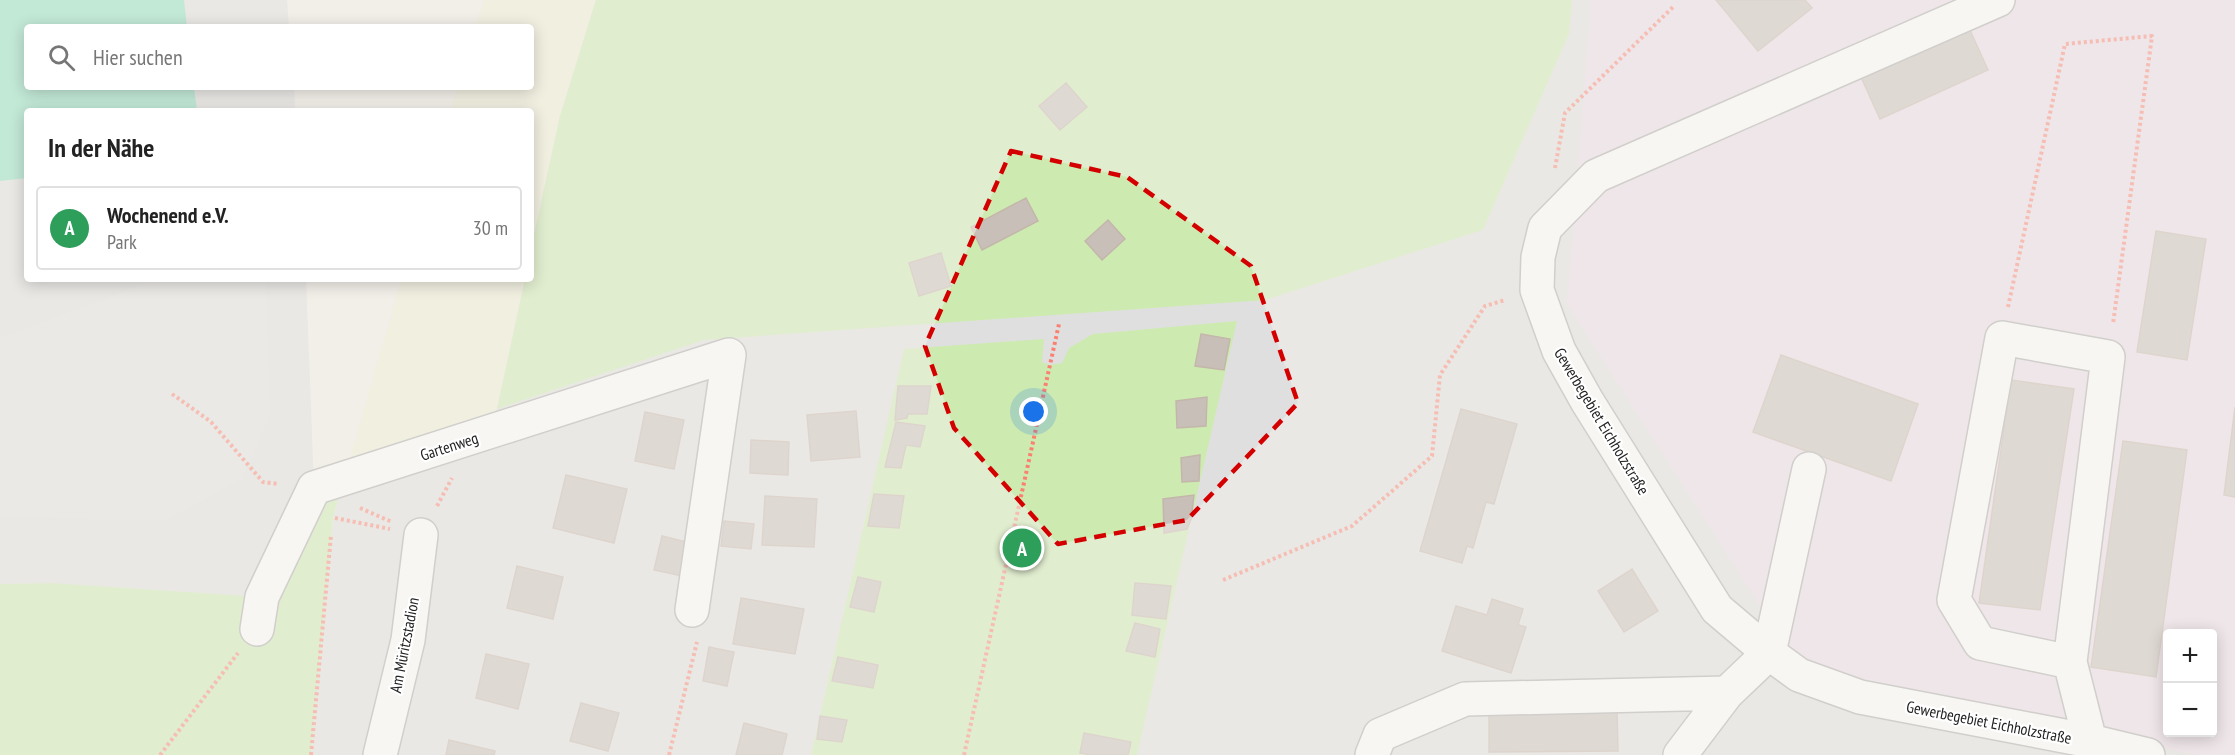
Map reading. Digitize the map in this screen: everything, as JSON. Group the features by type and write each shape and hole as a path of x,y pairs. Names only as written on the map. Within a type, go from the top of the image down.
{"street":[{"name":"Gewerbegebiet Eichholzstraße","path":"1998,0 1965,7 1596,176 1545,228 1538,257 1537,290 1558,351 1717,609 1769,653 1799,675 1860,697 2090,741 2148,755"},
{"path":"2070,662 1980,644 1954,600 2002,338 2108,357 2070,662 2090,741"},
{"name":"Gartenweg","path":"257,629 262,597 314,488 729,355 692,610"},
{"path":"1680,755 1727,693 1769,653 1809,469"},
{"name":"Am Müritzstadion","path":"380,755 408,640 421,535"},
{"path":"1372,755 1380,735 1466,699 1727,693"}],"path":[{"path":"1555,171 1565,113 1674,6"},
{"path":"2002,338 2065,44 2152,36 2108,357"},
{"path":"1223,580 1352,526 1432,456 1440,375 1485,306 1537,290"},
{"path":"964,755 1059,324"},
{"path":"333,518 421,535 474,438"},
{"path":"311,755 332,530"},
{"path":"669,755 701,624 692,610"},
{"path":"160,755 257,629"}],"highlighted area":[{"path":"1011,151 1127,177 1251,266 1298,403 1187,520 1058,544 954,428 925,346"}],"shaded area":[{"path":"0,0 287,0 289,24 24,24 24,90 294,90 295,108 24,108 24,282 306,282 314,488 262,597 0,755"},
{"path":"484,0 2235,0 2235,755 311,755 333,518 401,282 534,282 534,108 452,108 457,90 534,90 534,24 477,24"},
{"path":"1591,0 2235,0 2235,755 2196,755 1801,670 1567,304"},
{"path":"150,282 266,282 270,415 242,479 164,521 0,516 0,338"}],"green space":[{"path":"0,0 184,0 187,24 24,24 24,90 194,90 197,108 24,108 24,178 0,181"},
{"path":"484,0 596,0 560,116 534,235 534,108 452,108 457,90 534,90 534,24 477,24"},
{"path":"596,0 1572,0 1569,34 1483,230 1265,300 704,340 497,409 524,282 534,282 534,235 560,116"},
{"path":"401,282 524,282 497,409 474,438 344,478"},
{"path":"1237,321 1137,755 811,755 904,349 1044,339 1042,362 1049,365 1062,363 1069,348 1093,334"},
{"path":"344,478 333,518 311,755 0,755 0,584 51,583 262,597 314,488"}],"building":[{"path":"1716,0 1805,0 1812,8 1758,51"},
{"path":"1969,28 1988,70 1880,119 1861,77"},
{"path":"1066,83 1087,107 1060,130 1039,106"},
{"path":"1026,198 1038,221 982,250 971,227"},
{"path":"1108,220 1125,239 1102,260 1085,241"},
{"path":"2156,231 2206,239 2187,360 2137,352"},
{"path":"941,253 951,286 919,296 909,263"},
{"path":"1201,334 1230,339 1224,370 1195,366"},
{"path":"1781,355 1918,404 1891,481 1753,432"},
{"path":"2011,380 2074,389 2040,610 1979,603"},
{"path":"898,386 931,386 927,414 908,414 907,418 895,420"},
{"path":"1207,397 1206,426 1177,428 1176,401"},
{"path":"2235,407 2235,497 2224,495"},
{"path":"1461,409 1517,424 1494,504 1486,502 1473,548 1467,546 1462,563 1420,551"},
{"path":"856,411 860,457 811,461 807,415"},
{"path":"645,412 684,420 674,469 635,461"},
{"path":"896,422 925,426 920,447 906,445 901,468 885,467"},
{"path":"751,440 789,442 788,475 750,473"},
{"path":"2123,441 2187,450 2156,677 2091,667"},
{"path":"1200,455 1199,481 1182,482 1181,458"},
{"path":"566,475 627,489 614,543 553,528"},
{"path":"874,494 904,496 899,528 868,526"},
{"path":"1194,495 1191,519 1187,529 1164,533 1163,499"},
{"path":"765,496 817,499 814,547 762,545"},
{"path":"724,521 754,524 751,549 721,546"},
{"path":"662,536 691,543 683,576 654,570"},
{"path":"517,566 563,577 553,619 507,608"},
{"path":"1632,569 1658,611 1624,632 1598,591"},
{"path":"858,577 881,582 874,612 850,607"},
{"path":"1135,583 1171,586 1166,619 1132,615"},
{"path":"741,598 804,609 795,654 733,644"},
{"path":"1492,599 1523,609 1518,625 1526,627 1511,673 1442,651 1456,606 1487,615"},
{"path":"1135,623 1160,629 1155,657 1126,651"},
{"path":"709,647 734,652 727,686 703,681"},
{"path":"486,654 529,664 518,709 476,698"},
{"path":"838,657 878,665 873,688 832,681"},
{"path":"581,703 619,713 608,751 570,741"},
{"path":"1617,710 1618,751 1489,752 1489,712"},
{"path":"820,716 847,720 842,742 817,739"},
{"path":"744,723 787,734 782,755 736,755"},
{"path":"1084,733 1131,742 1128,755 1080,753"},
{"path":"449,740 495,751 494,755 446,755"}],"place":[{"name":"Wochenend e.V.","path":"1022,548"}]}
